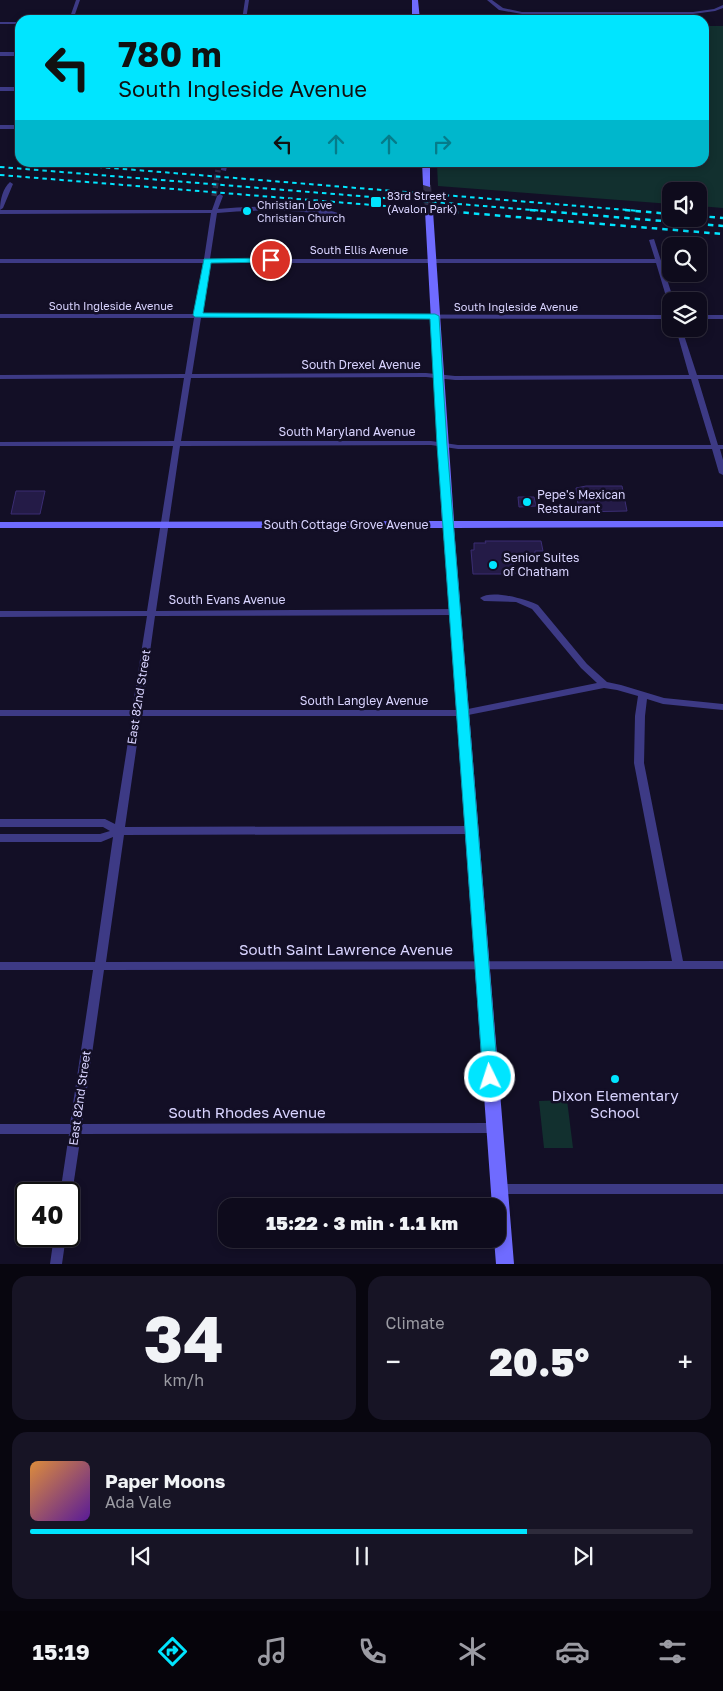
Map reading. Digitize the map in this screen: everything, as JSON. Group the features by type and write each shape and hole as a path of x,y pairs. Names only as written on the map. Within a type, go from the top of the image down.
{"street":[{"path":"73,15 78,0"},
{"path":"245,15 247,0"},
{"path":"415,0 416,15"},
{"path":"489,0 501,9 522,13 693,13 715,10 723,6"},
{"path":"0,23 15,23"},
{"path":"0,54 15,54"},
{"path":"0,89 15,89"},
{"path":"0,127 15,127"},
{"path":"426,167 427,185"},
{"path":"10,184 0,210 290,209 337,214"},
{"name":"East 82nd Street","path":"68,1182 164,525 217,198"},
{"path":"429,211 442,445 504,1264"},
{"path":"652,240 668,292"},
{"name":"South Ellis Avenue","path":"0,261 659,261"},
{"name":"South Ingleside Avenue","path":"0,316 662,317"},
{"path":"707,317 723,317"},
{"path":"681,337 719,447 723,473"},
{"name":"South Drexel Avenue","path":"0,377 438,376 723,378"},
{"name":"South Maryland Avenue","path":"0,444 431,443 458,447 719,447"},
{"name":"South Cottage Grove Avenue","path":"0,525 723,524"},
{"path":"484,598 525,600 535,607 584,666 604,685"},
{"name":"South Evans Avenue","path":"0,614 455,612"},
{"name":"South Langley Avenue","path":"0,714 463,713 604,685 618,687 663,701 723,707"},
{"path":"643,695 640,716 639,763 678,965"},
{"path":"0,823 105,823 119,831"},
{"path":"0,838 101,838 119,831 472,830"},
{"name":"South Saint Lawrence Avenue","path":"0,966 723,965"},
{"name":"South Rhodes Avenue","path":"0,1129 494,1128"},
{"path":"499,1189 723,1189"},
{"path":"56,1264 58,1247"}],"green space":[{"path":"709,26 723,26 723,208 707,207 707,182 662,182 662,203 438,186 437,167 709,167"},
{"path":"567,1100 573,1148 544,1148 539,1101"}],"building":[{"path":"586,486 622,486 627,511 579,512 576,488"},
{"path":"16,491 45,491 40,514 11,514"},
{"name":"Pepe's Mexican Restaurant","path":"518,497 534,497 536,506 519,507"},
{"name":"Senior Suites of Chatham","path":"485,541 541,541 543,551 535,551 535,556 512,556 515,574 473,574 471,550 474,550 474,543 486,543"}],"tunnel":[{"path":"214,196 218,170"},
{"path":"427,185 429,211"}],"railway":[{"path":"0,167 545,211"},
{"path":"99,167 640,211"},
{"path":"0,175 447,211"},
{"path":"432,210 723,234"},
{"path":"530,210 723,226"},
{"path":"625,210 662,213"},
{"path":"707,217 723,218"}],"place":[{"name":"83rd Street (Avalon Park)","path":"376,202"},
{"name":"Christian Love Christian Church","path":"247,211"},
{"name":"Pepe's Mexican Restaurant","path":"527,502"},
{"name":"Senior Suites of Chatham","path":"493,565"},
{"name":"Dixon Elementary School","path":"615,1079"}],"route":[{"path":"271,260 207,261 198,315 435,316 442,445 490,1077"}]}
